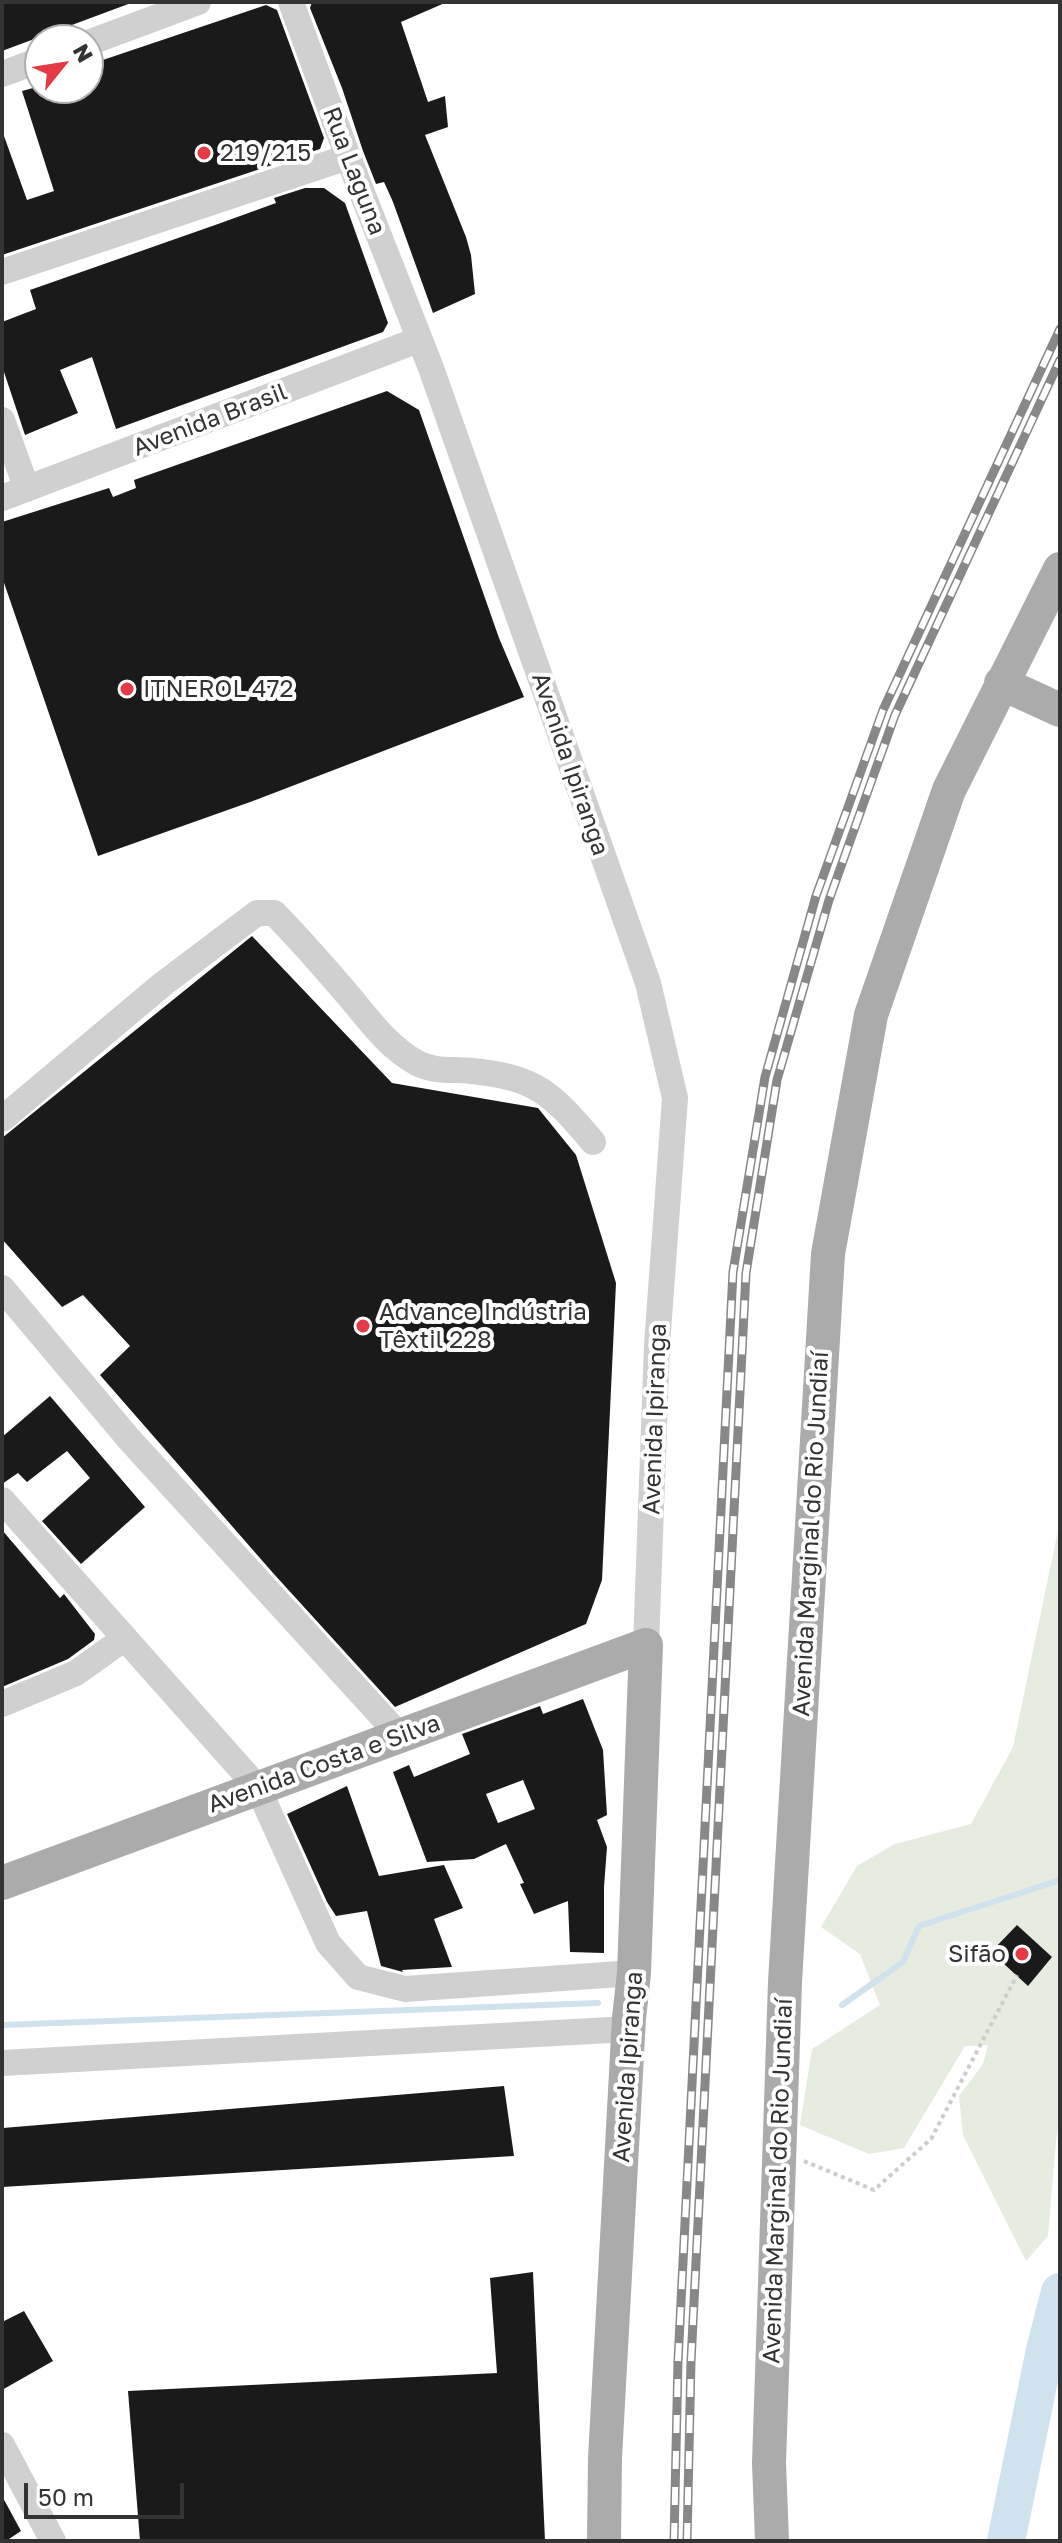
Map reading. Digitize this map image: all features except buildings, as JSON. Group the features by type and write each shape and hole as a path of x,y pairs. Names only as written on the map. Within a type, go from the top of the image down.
{"main road":[{"name":"Avenida Marginal do Rio Jundiaí","path":"772,2541 769,2463 786,1966 828,1254 871,1015 949,790 1060,569"},
{"path":"1001,683 1060,710"},
{"name":"Avenida Costa e Silva","path":"2,1883 646,1645"},
{"name":"Avenida Ipiranga","path":"604,2541 605,2458 633,1978 646,1645"}],"street":[{"path":"104,37 198,2"},
{"name":"Rua Laguna","path":"291,2 418,340"},
{"path":"2,74 24,66"},
{"path":"2,272 348,157"},
{"name":"Avenida Brasil","path":"2,498 418,340"},
{"name":"Avenida Ipiranga","path":"418,340 431,368 648,983 675,1098 657,1345 646,1645"},
{"path":"2,420 27,489"},
{"path":"2,1119 174,975 257,913 274,913 299,937 388,1042 418,1064 433,1069 474,1071 526,1081 546,1091 593,1142"},
{"path":"2,1288 129,1439 400,1736"},
{"path":"2,1500 258,1788 328,1943 358,1977 405,1989 633,1978"},
{"path":"2,1704 76,1673 125,1638"},
{"path":"2,2063 629,2024"},
{"path":"2,2445 53,2541"}],"path":[{"path":"780,2151 874,2190 931,2139 1017,1975"}],"shaded area":[{"path":"1060,1521 1060,2118 1048,2236 1026,2261 963,2135 959,2096 983,2064 988,2045 965,2046 904,2148 869,2154 800,2125 812,2049 880,2005 860,1954 821,1927 857,1866 895,1844 971,1824 1013,1747"}],"waterway":[{"path":"842,2005 903,1962 919,1926 1060,1880"},
{"path":"2,2025 598,2003"},
{"path":"1006,2541 1060,2292"}],"railway":[{"path":"674,2541 678,2361 733,1272 765,1077 816,896 883,710 1060,329"},
{"path":"687,2541 691,2361 746,1273 777,1080 829,900 895,715 1060,360"}],"place":[{"name":"219/215","path":"204,153"},
{"name":"ITNEROL 472","path":"127,689"},
{"name":"Advance Indústria Têxtil 228","path":"363,1326"},
{"name":"Sifão","path":"1022,1954"}]}
